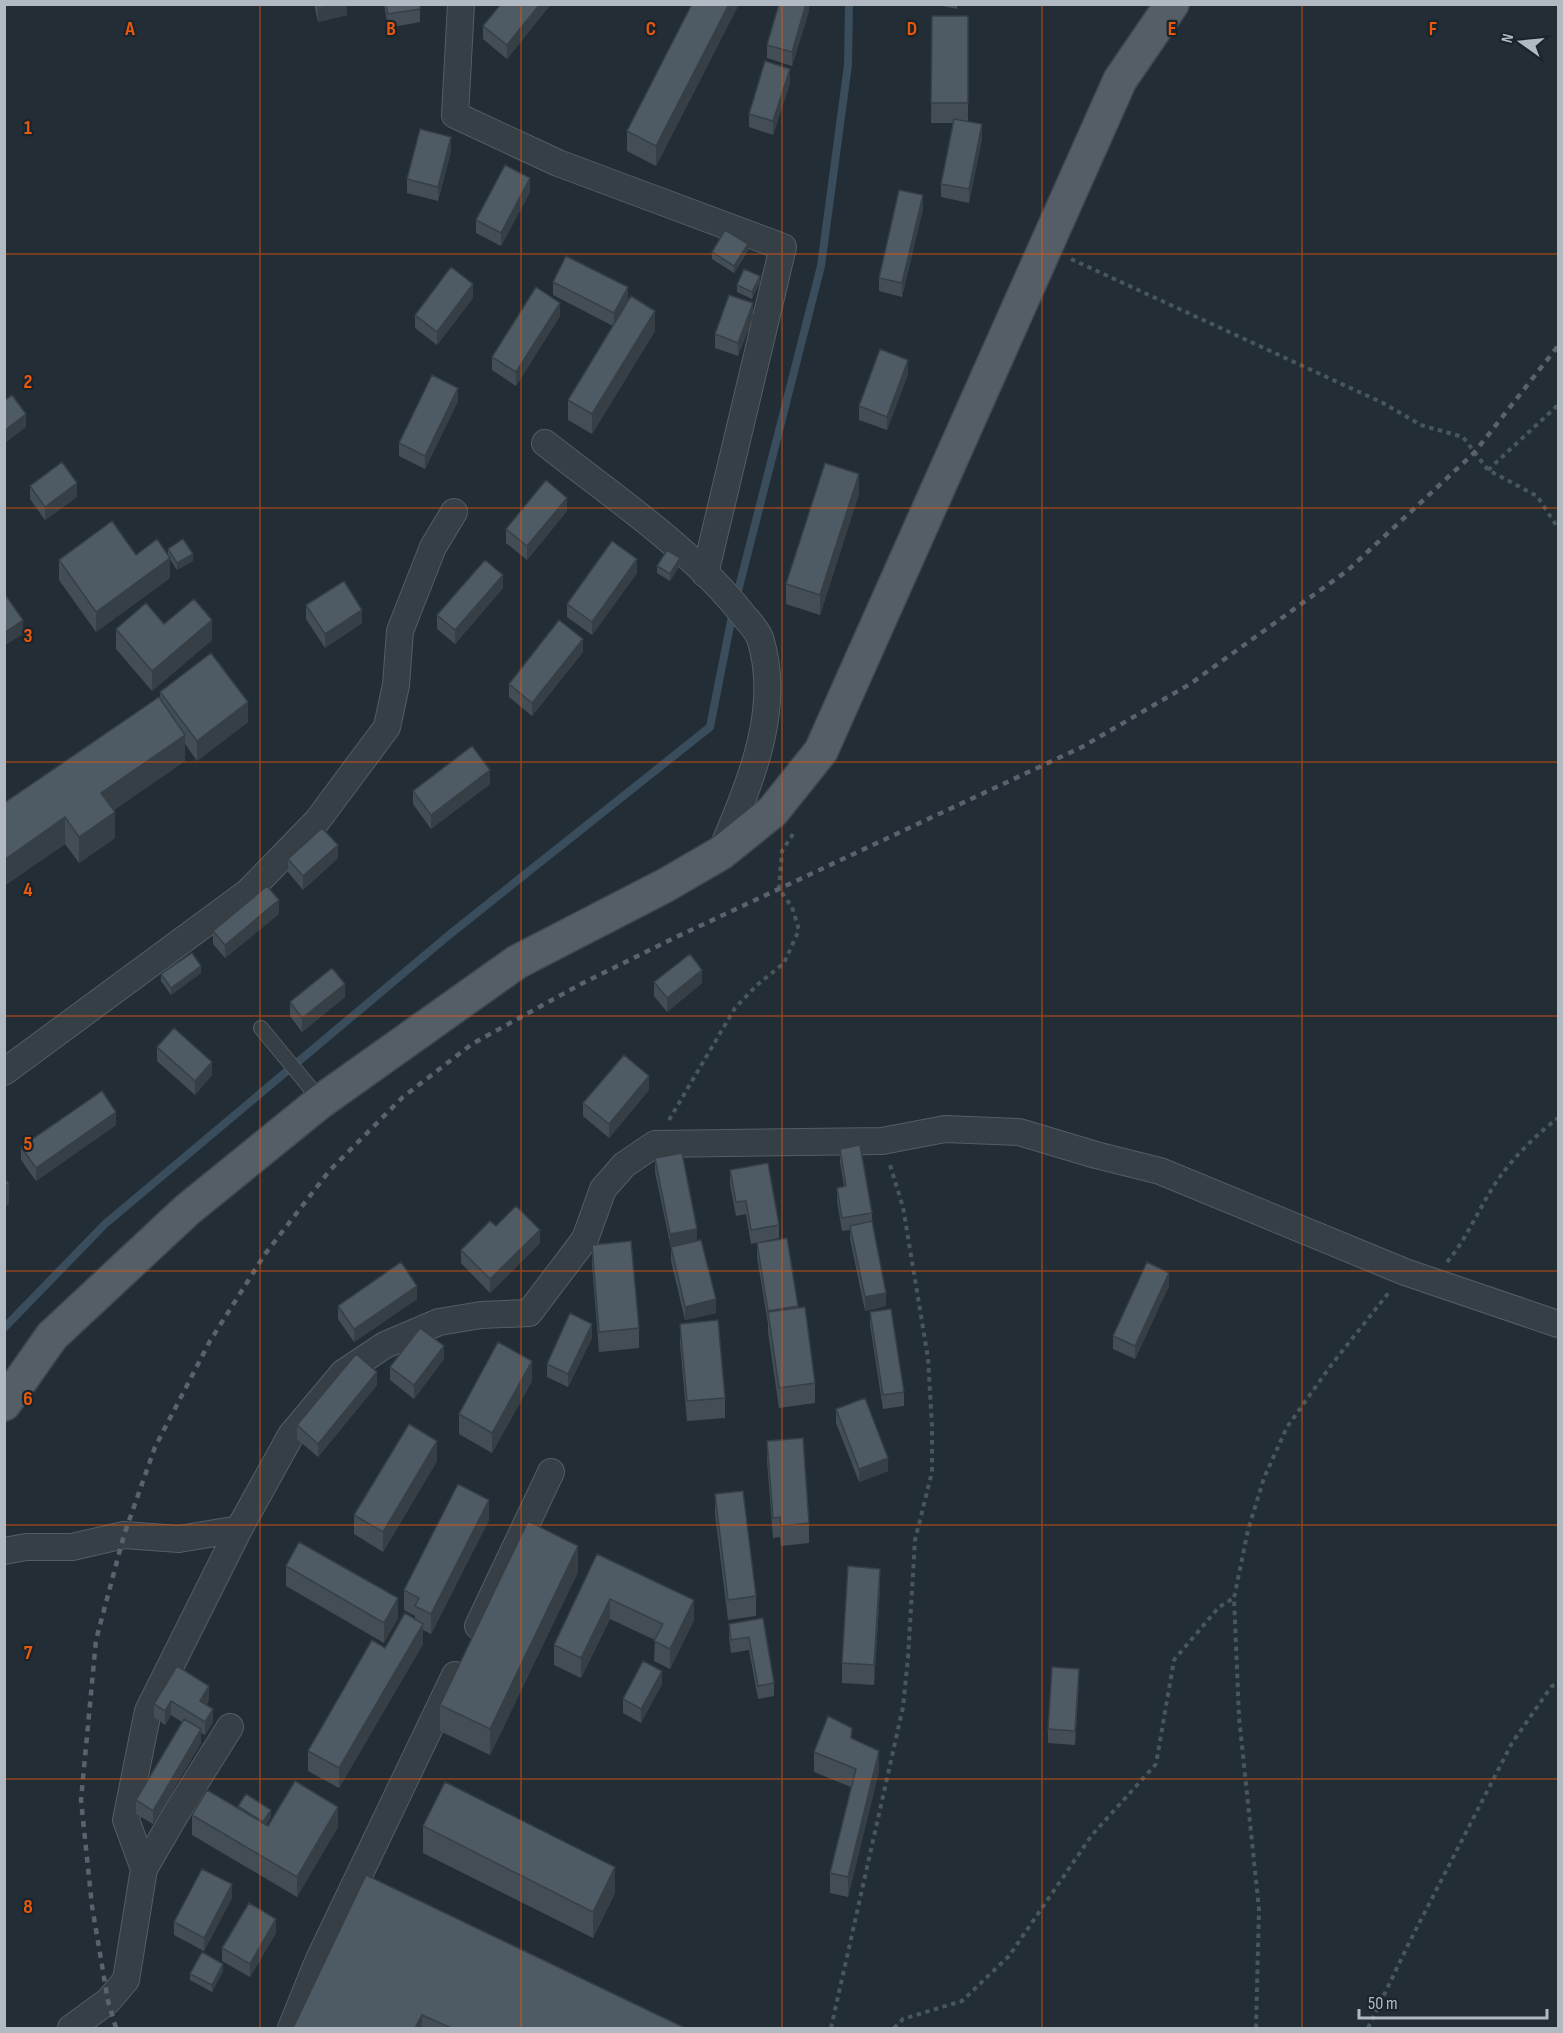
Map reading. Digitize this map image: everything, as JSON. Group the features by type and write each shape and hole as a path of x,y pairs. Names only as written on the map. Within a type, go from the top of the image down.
{"main road":[{"path":"4,1404 52,1336 314,1094 517,962 666,885 721,853 773,811 821,751 1120,80 1172,4"}],"street":[{"path":"461,4 455,115 558,164 783,247 705,574"},
{"path":"545,443 682,551 735,603 759,636 767,676 765,724 751,779 721,853"},
{"path":"4,1072 248,892 317,821 387,727 396,685 400,631 433,547 454,512"},
{"path":"144,1869 126,1820 148,1711 239,1529 291,1435 343,1373 386,1345 439,1322 529,1313 585,1239 603,1189 624,1165 655,1144 882,1142 945,1129 1019,1132 1160,1171 1405,1272 1558,1324"},
{"path":"291,2028 319,1959 551,1473"},
{"path":"4,1551 26,1547 72,1547 124,1535 179,1539 239,1529"},
{"path":"71,2028 108,2001 126,1980 144,1869 230,1727"}],"lane":[{"path":"261,1028 314,1094"}],"path":[{"path":"1047,248 1383,403 1421,425 1463,437 1488,470 1537,496 1558,528"},
{"path":"1488,470 1558,405"},
{"path":"655,1144 735,1008 757,985 784,963 799,930 792,907 779,889 782,851 793,833"},
{"path":"1431,1281 1461,1246 1499,1178 1542,1130 1558,1118"},
{"path":"831,2028 903,1707 915,1540 932,1472 928,1358 903,1207 882,1142"},
{"path":"1256,2028 1259,1909 1239,1717 1234,1598 1257,1499 1287,1427 1332,1364 1405,1272"},
{"path":"894,2028 903,2019 962,2001 1009,1956 1092,1835 1156,1764 1174,1660 1219,1607 1234,1598"},
{"path":"1368,2028 1512,1743 1551,1687 1558,1682"}],"building":[{"path":"317,4 334,4 318,8"},
{"path":"386,4 420,4 420,9 388,14"},
{"path":"501,4 540,4 507,45 483,26"},
{"path":"692,4 729,4 656,146 627,131"},
{"path":"779,4 806,4 792,52 767,45"},
{"path":"932,16 968,16 968,103 931,103"},
{"path":"765,61 790,69 773,121 749,114"},
{"path":"954,119 982,124 969,189 941,184"},
{"path":"420,129 451,137 438,187 407,179"},
{"path":"505,165 530,178 501,233 476,220"},
{"path":"899,190 923,195 902,283 879,278"},
{"path":"725,230 748,244 734,266 712,252"},
{"path":"566,256 628,287 614,313 553,282"},
{"path":"451,267 473,284 437,332 415,315"},
{"path":"744,269 760,276 752,292 737,285"},
{"path":"536,287 560,303 516,372 492,357"},
{"path":"729,295 753,303 738,343 715,334"},
{"path":"631,296 655,311 592,414 568,400"},
{"path":"880,349 908,360 887,417 859,406"},
{"path":"432,375 458,388 425,456 399,443"},
{"path":"12,395 26,414 4,431 4,401"},
{"path":"62,462 77,483 45,507 30,486"},
{"path":"825,463 859,474 820,595 786,584"},
{"path":"546,480 567,498 527,546 506,529"},
{"path":"112,521 136,555 157,539 170,558 96,612 59,560"},
{"path":"183,539 193,554 177,563 168,549"},
{"path":"612,541 637,559 592,622 567,604"},
{"path":"667,550 680,558 670,574 657,566"},
{"path":"485,560 503,575 455,630 437,615"},
{"path":"344,581 362,610 325,634 306,605"},
{"path":"4,593 23,620 4,633"},
{"path":"194,599 212,620 152,671 116,629 146,603 164,624"},
{"path":"559,620 583,639 532,703 509,684"},
{"path":"211,653 248,702 197,741 160,692"},
{"path":"159,697 185,735 101,793 115,812 79,837 65,817 4,860 4,803"},
{"path":"472,746 490,770 431,815 413,791"},
{"path":"322,828 338,845 303,876 288,859"},
{"path":"267,886 279,900 225,945 213,931"},
{"path":"192,953 201,966 171,988 161,974"},
{"path":"690,954 702,970 667,998 654,982"},
{"path":"332,968 345,984 302,1018 290,1002"},
{"path":"174,1028 212,1062 195,1081 157,1047"},
{"path":"624,1055 649,1076 609,1124 583,1103"},
{"path":"102,1091 116,1112 36,1168 21,1147"},
{"path":"860,1145 872,1213 842,1218 837,1188 846,1186 840,1149"},
{"path":"682,1153 697,1229 670,1234 655,1158"},
{"path":"768,1163 779,1225 751,1230 746,1201 736,1202 730,1170"},
{"path":"516,1206 540,1230 490,1279 461,1250 490,1221 496,1226"},
{"path":"872,1221 886,1293 865,1297 850,1226"},
{"path":"787,1238 798,1306 768,1311 757,1243"},
{"path":"701,1240 716,1299 685,1307 671,1247"},
{"path":"631,1241 639,1328 599,1332 592,1245"},
{"path":"401,1262 417,1286 354,1329 338,1306"},
{"path":"1147,1262 1169,1273 1135,1346 1113,1336"},
{"path":"805,1307 815,1383 779,1388 768,1312"},
{"path":"891,1309 904,1392 883,1395 870,1312"},
{"path":"570,1313 592,1324 568,1374 547,1364"},
{"path":"718,1320 725,1398 687,1401 680,1324"},
{"path":"420,1328 444,1346 414,1385 390,1367"},
{"path":"498,1342 532,1361 492,1433 459,1414"},
{"path":"356,1354 377,1372 318,1444 297,1425"},
{"path":"865,1398 888,1458 859,1469 836,1409"},
{"path":"409,1424 437,1441 383,1532 354,1515"},
{"path":"803,1438 809,1523 781,1526 780,1517 773,1518 767,1441"},
{"path":"458,1484 489,1500 431,1614 415,1606 419,1598 404,1590"},
{"path":"743,1491 756,1596 728,1600 715,1494"},
{"path":"528,1521 578,1546 490,1729 440,1705"},
{"path":"299,1542 398,1598 384,1623 286,1566"},
{"path":"597,1554 694,1600 670,1649 654,1641 663,1624 610,1599 581,1658 554,1645"},
{"path":"848,1566 880,1569 874,1665 842,1663"},
{"path":"405,1613 423,1624 339,1768 308,1751 372,1640 385,1648"},
{"path":"763,1618 774,1683 758,1686 749,1637 731,1640 729,1624"},
{"path":"643,1661 662,1671 641,1709 623,1699"},
{"path":"177,1666 209,1686 200,1701 213,1709 205,1722 171,1701 165,1711 154,1704"},
{"path":"1052,1667 1079,1669 1075,1731 1048,1729"},
{"path":"828,1716 852,1728 851,1738 879,1751 848,1877 830,1873 856,1769 814,1752"},
{"path":"184,1719 201,1729 153,1811 136,1800"},
{"path":"295,1781 338,1807 297,1877 192,1815 207,1790 268,1826"},
{"path":"445,1782 615,1867 593,1912 423,1826"},
{"path":"246,1794 271,1810 263,1822 238,1806"},
{"path":"202,1869 232,1884 204,1938 174,1922"},
{"path":"366,1875 685,2028 451,2028 422,2015 415,2028 293,2028"},
{"path":"249,1903 276,1919 250,1964 222,1948"},
{"path":"202,1952 223,1964 212,1985 190,1974"}],"waterway":[{"path":"736,599 821,266 848,65 849,4"},
{"path":"4,1328 105,1224 449,935 710,727 733,611"}],"railway":[{"path":"116,2028 108,2001 92,1906 81,1800 96,1640 124,1535 155,1447 210,1341 265,1254 330,1170 403,1097 472,1044 581,984 672,939 1082,747 1190,684 1347,571 1474,453 1558,346"}]}
